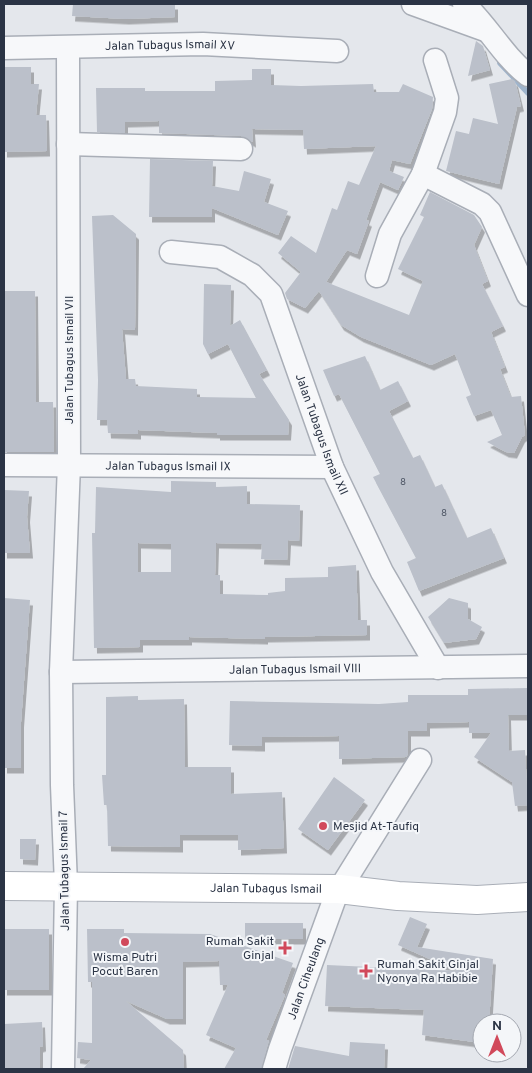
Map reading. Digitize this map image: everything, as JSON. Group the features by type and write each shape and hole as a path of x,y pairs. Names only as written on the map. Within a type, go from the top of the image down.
{"main road":[{"name":"Jalan Tubagus Ismail","path":"4,886 66,885 339,889 398,896 477,900 528,897"}],"street":[{"path":"413,4 491,32"},
{"path":"464,4 491,32 517,66 528,75"},
{"name":"Jalan Tubagus Ismail XV","path":"4,48 202,44 337,51"},
{"name":"Jalan Tubagus Ismail VII","path":"61,672 69,464 68,48"},
{"path":"377,276 390,234 423,174 438,132 447,98 435,60"},
{"path":"68,144 241,148"},
{"path":"423,174 482,204 490,212 520,254 528,295"},
{"name":"Jalan Tubagus Ismail XII","path":"171,252 220,257 252,275 271,294 332,467 382,572 438,668"},
{"name":"Jalan Tubagus Ismail IX","path":"4,465 332,467"},
{"name":"Jalan Tubagus Ismail VIII","path":"61,672 528,666"},
{"name":"Jalan Tubagus Ismail 7","path":"61,672 62,785 66,885 63,1069"},
{"name":"Jalan Ciheulang","path":"274,1069 285,1033 339,889 420,760"}],"building":[{"path":"73,4 175,4 175,17 126,19 72,16"},
{"path":"476,41 483,46 490,70 468,76"},
{"path":"4,67 31,67 31,84 39,84 36,115 46,115 47,151 4,152"},
{"path":"252,69 271,69 271,85 373,84 374,92 399,92 403,84 433,97 432,109 410,164 392,160 389,171 404,177 398,190 380,182 366,220 369,221 357,254 347,250 326,282 409,315 423,281 398,269 424,217 420,215 430,192 474,215 482,227 474,245 488,281 482,284 503,326 491,332 505,367 500,369 511,397 521,396 525,435 522,437 514,453 506,452 487,442 502,435 491,410 474,416 466,397 471,395 455,354 431,365 361,337 341,325 319,291 305,308 287,299 285,293 301,272 278,253 291,236 316,253 332,208 337,210 348,181 359,185 376,146 304,149 303,130 252,129 253,142 241,136 159,133 159,121 125,122 125,133 97,132 96,88 145,88 145,91 215,91 215,81 252,80"},
{"path":"512,79 515,81 521,106 517,107 499,184 446,171 456,131 469,134 473,118 498,124 489,84"},
{"path":"150,159 213,161 212,186 239,191 244,171 271,179 264,202 288,211 278,235 212,208 212,217 149,217"},
{"path":"113,215 136,234 135,330 122,329 126,379 135,379 136,386 197,389 197,397 256,398 228,344 208,354 203,344 204,284 231,285 230,326 240,320 267,370 259,374 289,420 288,435 217,435 217,433 138,430 138,434 108,433 107,420 97,420 98,380 92,216"},
{"path":"4,291 35,291 36,402 53,402 54,452 4,452"},
{"path":"365,356 380,390 398,381 408,401 389,411 413,458 420,455 435,487 442,484 467,538 491,528 504,558 419,591 407,562 416,558 373,477 380,474 339,394 334,396 323,370"},
{"path":"171,481 216,482 216,487 247,486 247,504 300,505 299,541 288,540 287,560 261,559 262,544 216,543 215,575 220,575 220,594 268,595 268,593 285,591 285,578 328,577 328,567 356,565 358,620 367,620 367,635 265,637 265,639 189,637 189,640 140,640 140,647 94,648 92,533 95,533 96,487 171,492","holes":["138,543 171,544 171,572 138,572"]},
{"path":"4,490 29,491 27,517 30,553 4,553"},
{"path":"4,598 30,600 21,722 21,768 4,768"},
{"path":"449,598 468,603 468,619 482,627 476,639 444,643 428,617"},
{"path":"528,688 528,715 508,715 509,751 525,750 528,805 515,806 512,782 474,757 491,733 469,733 469,722 427,723 427,731 408,731 408,754 406,757 339,759 339,736 262,737 262,746 229,745 230,701 379,704 408,702 408,695 468,695 468,689"},
{"path":"138,696 138,700 184,699 185,767 231,767 231,794 282,792 284,848 238,850 238,835 180,835 180,847 108,846 107,805 104,805 102,775 106,775 106,697"},
{"path":"334,777 365,800 328,850 298,829"},
{"path":"20,839 36,839 35,860 20,859"},
{"path":"410,917 427,924 417,947 493,959 490,1013 472,1013 472,1042 422,1035 424,1010 325,1006 327,965 457,971 398,945"},
{"path":"245,923 303,923 303,939 245,939"},
{"path":"4,929 49,929 49,990 4,990"},
{"path":"87,929 124,929 124,933 210,934 293,963 282,993 285,995 266,1040 269,1040 261,1069 224,1069 236,1048 206,1035 228,985 220,985 219,961 183,962 183,1019 167,1019 126,1001 183,1050 184,1069 83,1069 91,1060 77,1058 78,1042 92,1043 92,982 88,982"},
{"path":"42,1022 43,1046 40,1047 40,1069 4,1068 4,1024"},
{"path":"350,1042 385,1044 384,1069 288,1069 295,1046 349,1056"}],"waterway":[{"path":"500,63 528,93"}],"place":[{"name":"Mesjid At-Taufiq","path":"323,826"},
{"name":"Wisma Putri Pocut Baren","path":"125,942"},
{"name":"Rumah Sakit Ginjal","path":"285,948"},
{"name":"Rumah Sakit Ginjal Nyonya Ra Habibie","path":"366,971"}]}
